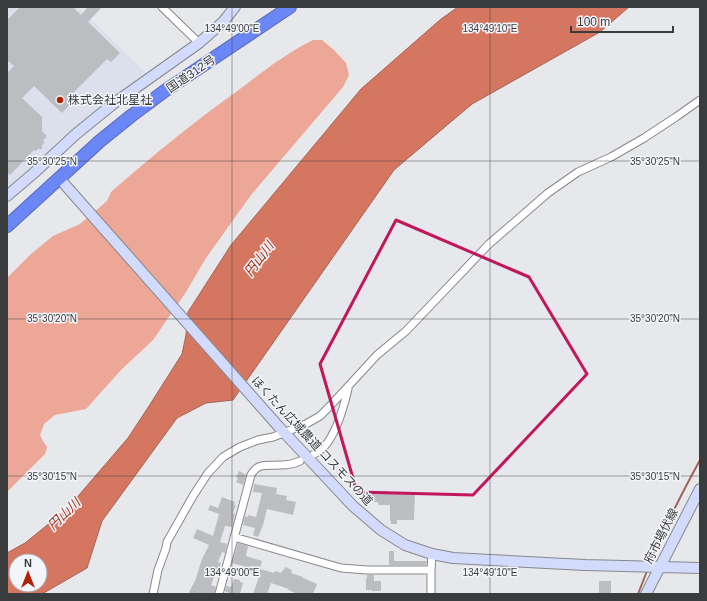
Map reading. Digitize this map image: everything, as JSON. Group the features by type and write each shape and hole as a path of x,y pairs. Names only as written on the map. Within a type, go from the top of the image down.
{"highway":[{"name":"国道312号","path":"7,226 100,141 130,116 287,8"}],"street":[{"path":"162,7 199,44"},
{"path":"7,196 76,134 108,108 199,44 223,22 235,7"},
{"path":"153,594 158,570 167,542 191,498 208,473 223,457 258,440 273,437 281,430 306,424 320,416 349,387 360,373 406,330 489,244 548,193 578,172 610,158 644,138 700,100"},
{"name":"ほくたん広域農道 コスモスの道","path":"59,178 281,430 353,506 381,530 405,545 432,554 453,558 639,567 700,568"},
{"path":"314,454 324,447 330,440 349,387"},
{"path":"219,594 251,475 254,470 257,467 262,466 289,464 300,461"},
{"name":"府市場伏線","path":"646,594 700,489"},
{"path":"234,537 341,568 367,570 431,570"},
{"path":"431,594 432,554"}],"highlighted area":[{"path":"396,220 529,277 587,374 473,495 357,492 320,364"}],"shaded area":[{"name":"株式会社北星社","path":"8,7 78,7 146,73 146,75 54,144 54,148 7,190 7,9"},
{"path":"313,40 322,40 346,63 349,75 343,87 251,195 206,258 186,292 153,340 121,370 86,409 55,415 44,424 40,435 47,447 45,454 7,492 7,278 31,254 53,236 80,224 107,201 111,192 190,126 275,63"}],"water":[{"name":"円山川","path":"458,7 629,7 600,32 472,104 394,170 233,400 206,403 177,418 102,521 87,568 48,591 48,553 8,553 8,593 44,593 7,594 7,553 25,543 67,509 128,438 182,354 186,335 188,312 231,245 361,89 441,19"}],"building":[{"name":"株式会社北星社","path":"20,7 73,7 81,15 88,7 102,7 88,22 120,53 111,62 107,59 68,98 72,102 62,113 34,86 22,98 42,117 42,131 47,136 43,141 45,142 42,145 42,149 38,149 36,151 34,150 10,175 7,172 7,73 14,66 7,60 7,20"},
{"path":"239,471 246,475 243,485 236,482 238,478 236,477"},
{"path":"254,484 277,488 276,494 287,496 286,500 296,502 293,515 267,509 258,537 253,535 255,528 243,525 245,516 248,517 248,515 256,517 262,493 253,492"},
{"path":"354,491 415,493 414,520 397,520 397,524 391,524 390,505 378,505 378,502 365,502"},
{"path":"222,497 235,502 234,505 236,505 233,513 235,514 232,527 225,526 220,542 227,544 225,553 222,552 218,562 221,563 216,571 211,585 216,587 214,594 188,594 195,581 202,559 209,545 193,538 197,529 213,536 219,514 208,510 210,505 218,508"},
{"path":"238,543 248,546 246,556 262,561 260,569 274,573 275,571 281,573 285,567 292,570 291,573 317,584 313,594 298,594 288,590 289,589 271,583 267,594 253,594 259,577 251,574 253,569 232,563"},
{"path":"389,551 394,551 394,561 427,561 426,565 389,565"},
{"path":"367,575 374,575 374,581 381,581 381,591 366,590"},
{"path":"234,579 240,580 240,582 243,583 240,594 229,594 225,591 226,586 231,587"},
{"path":"599,581 611,581 611,594 599,594"}],"waterway":[{"path":"650,563 667,523 700,460"},
{"path":"638,594 647,571"}],"place":[{"name":"株式会社北星社","path":"60,100"}]}
